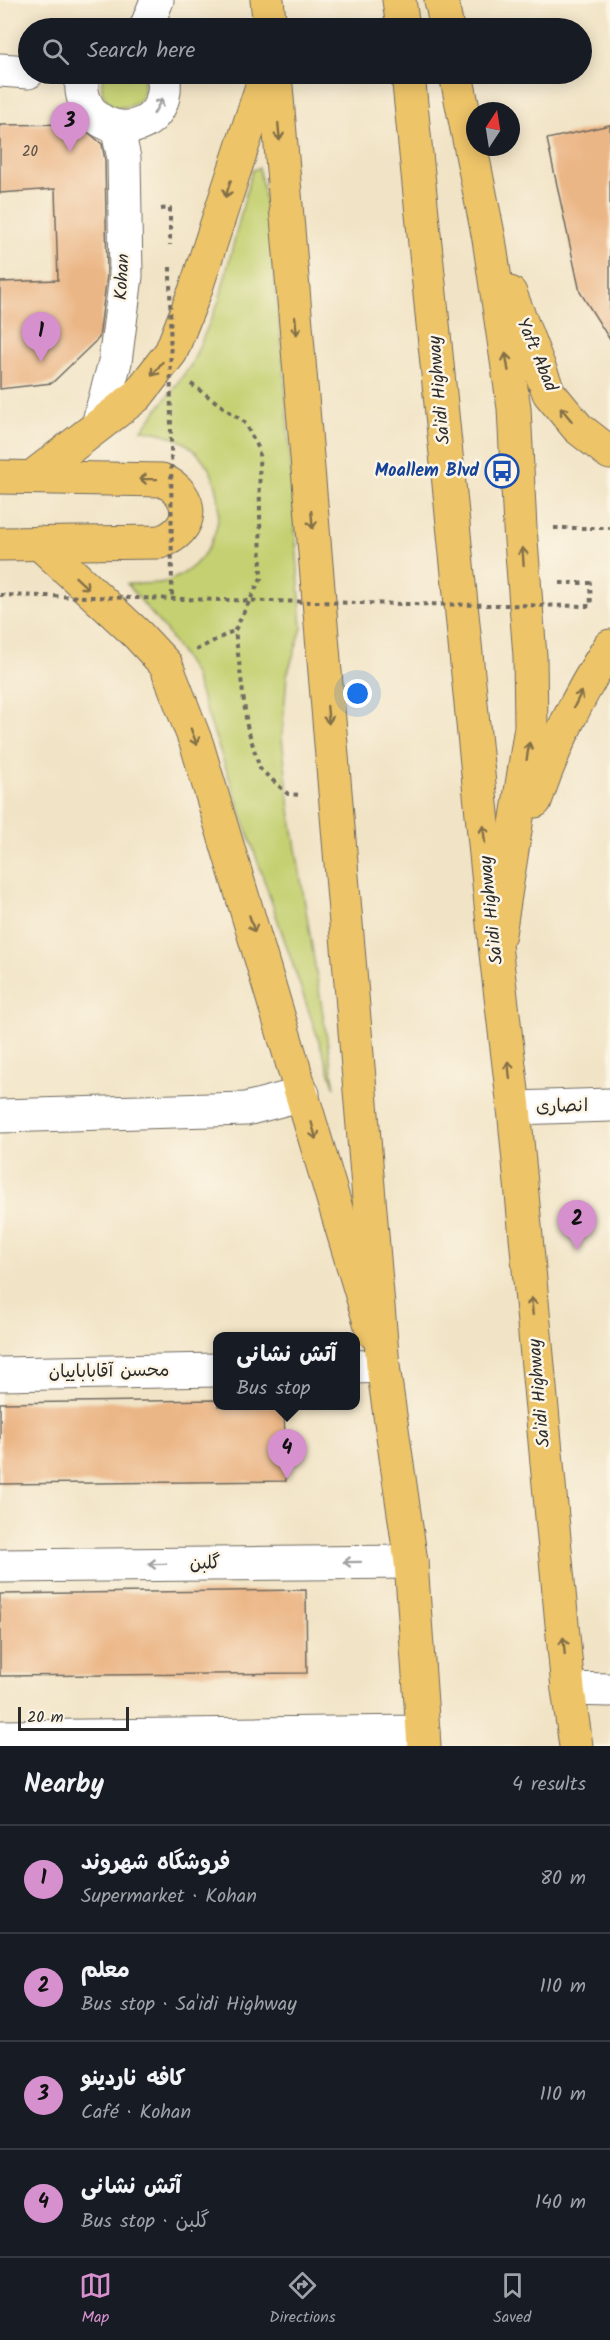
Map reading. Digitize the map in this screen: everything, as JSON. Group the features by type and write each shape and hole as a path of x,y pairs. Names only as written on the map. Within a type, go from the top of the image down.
{"main road":[{"path":"267,0 269,18"},
{"path":"399,0 402,18"},
{"path":"441,0 445,18"},
{"path":"32,477 137,396 171,352 195,291 263,84"},
{"path":"276,84 352,1003 369,1367"},
{"name":"Sa'idi Highway","path":"409,84 496,954 514,1108 568,1689 576,1746"},
{"path":"458,84 489,239 514,408 520,528 531,656 531,727 496,954"},
{"name":"Yaft Abad","path":"489,239 549,393 578,428 610,453"},
{"path":"0,477 162,480 172,484 181,492 186,501 187,512 185,523 179,532 170,539 160,542 0,544"},
{"path":"39,543 138,635 166,665 197,745 303,1094 369,1367 411,1562 424,1739"},
{"path":"496,954 530,816 552,752 584,688 610,646"}],"street":[{"path":"150,18 157,0"},
{"path":"0,70 18,71"},
{"path":"79,84 84,102 92,114 104,123 117,127 130,127 143,123 161,104 163,84"},
{"name":"Kohan","path":"98,425 115,362 126,276 124,158 117,127"},
{"path":"0,1116 246,1109 303,1094"},
{"name":"انصاری","path":"514,1108 610,1106"},
{"name":"محسن آقاباباییان","path":"0,1374 213,1370"},
{"name":"گلبن","path":"0,1566 411,1562"},
{"path":"568,1689 610,1690"},
{"path":"0,1737 424,1739"}],"path":[{"path":"170,208 172,599"},
{"path":"182,377 244,422 259,449 261,578 236,630 247,726 260,769 288,794 335,798"},
{"path":"520,528 610,528"},
{"path":"0,595 591,606 590,583 551,583"},
{"path":"166,665 236,630"}],"green space":[{"path":"102,84 144,84 139,100 127,106 112,106 102,91"},
{"path":"259,168 268,216 284,368 302,628 287,675 282,738 291,818 335,1088 193,672 167,632 127,584 168,581 186,572 201,558 211,542 217,524 219,505 216,486 208,468 196,452 171,436 142,430 191,365 219,301 252,170"}],"building":[{"path":"78,124 102,144 105,160 107,275 99,338 52,383 0,389 0,282 58,280 55,189 0,193 0,125"},
{"path":"610,125 610,340 580,292 547,139"},
{"path":"213,1400 213,1410 284,1410 286,1481 0,1484 0,1403"},
{"path":"306,1590 307,1673 0,1676 0,1594"}],"place":[{"name":"کافه ناردینو","path":"70,152"},
{"name":"فروشگاه شهروند","path":"41,362"},
{"name":"Moallem Blvd","path":"502,471"},
{"name":"معلم","path":"577,1250"},
{"name":"آتش نشانی","path":"287,1479"}]}
